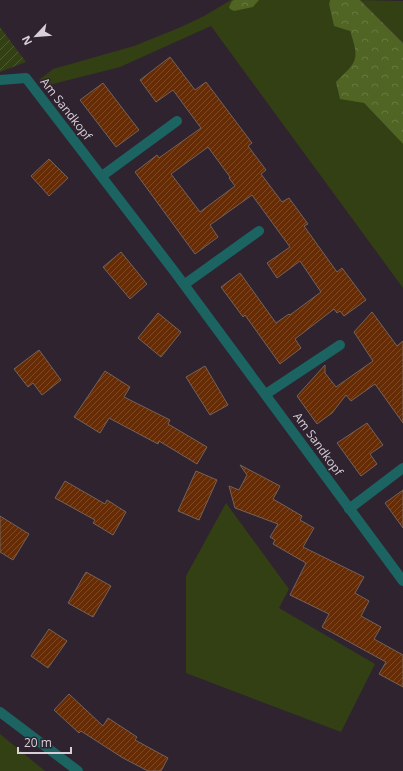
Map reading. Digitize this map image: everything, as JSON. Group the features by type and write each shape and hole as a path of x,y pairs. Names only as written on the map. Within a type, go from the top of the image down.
{"street":[{"name":"Am Sandkopf","path":"0,80 26,78 185,284 403,581"},
{"path":"102,176 178,122"},
{"path":"185,284 259,231"},
{"path":"266,394 340,345"},
{"path":"349,509 403,468"},
{"path":"0,712 78,771"}],"green space":[{"path":"231,0 330,0 329,4 350,32 354,40 357,56 354,64 337,82 364,103 403,144 403,288 211,26 120,67 45,86 39,80 53,69 134,46 181,27 204,16"},
{"path":"234,0 259,0 253,7 234,11 229,7"},
{"path":"330,0 360,0 403,43 403,144 364,103 340,99 336,82 352,65 356,55 350,31 334,26 329,4"},
{"path":"360,0 403,1 403,43"},
{"path":"0,27 26,62 0,72"},
{"path":"226,503 289,589 279,608 375,664 341,732 186,673 186,576"},
{"path":"0,734 45,771 0,771"}],"building":[{"path":"170,57 195,90 206,82 252,143 248,146 266,170 261,174 282,202 289,198 308,224 304,226 337,272 342,268 366,300 344,316 340,311 337,313 334,309 295,339 301,348 280,364 245,315 243,317 221,287 240,273 276,323 289,314 290,315 321,292 300,261 277,278 267,263 290,247 252,195 210,225 218,237 195,254 135,172 157,155 159,158 201,128 173,90 156,102 140,80","holes":["208,147 230,177 229,178 235,186 200,212 171,174"]},
{"path":"103,83 139,130 116,147 80,100"},
{"path":"49,159 68,178 49,196 31,176"},
{"path":"121,252 147,284 130,299 103,267"},
{"path":"372,312 397,346 403,341 403,423 375,384 351,401 346,395 332,413 317,424 297,396 325,365 325,373 336,387 373,361 354,332"},
{"path":"158,313 181,332 161,357 138,338"},
{"path":"39,350 61,380 42,395 33,383 28,387 14,369"},
{"path":"205,366 228,405 210,415 186,377"},
{"path":"105,371 130,387 124,397 170,420 168,424 207,447 197,464 159,441 158,444 109,418 100,433 74,417"},
{"path":"367,423 383,445 370,454 377,464 361,476 337,443"},
{"path":"240,465 280,486 273,499 302,516 300,520 314,528 303,547 364,577 355,593 369,601 361,616 381,627 374,639 403,655 403,687 379,674 386,662 322,627 329,614 290,595 306,563 273,544 275,540 270,537 278,524 235,508 229,486 239,490 247,475"},
{"path":"196,471 217,480 199,520 178,511"},
{"path":"65,481 105,504 107,500 126,512 113,535 93,523 95,520 55,498"},
{"path":"403,490 403,528 385,503"},
{"path":"0,516 29,534 13,560 0,552"},
{"path":"86,572 111,586 93,617 68,603"},
{"path":"49,629 67,641 48,668 31,656"},
{"path":"69,694 103,726 108,718 137,737 135,740 168,758 161,771 148,771 123,758 81,731 79,733 54,710"}]}
